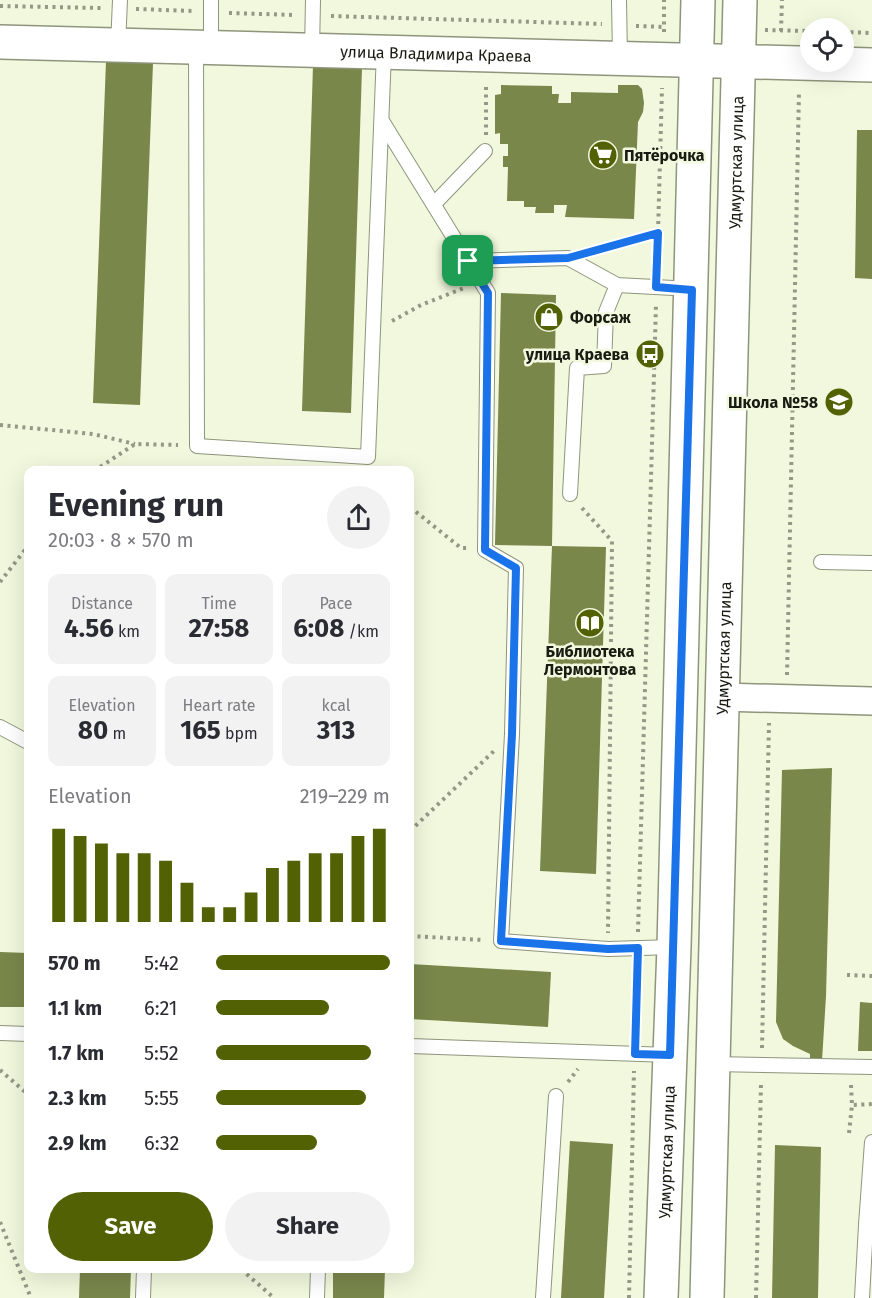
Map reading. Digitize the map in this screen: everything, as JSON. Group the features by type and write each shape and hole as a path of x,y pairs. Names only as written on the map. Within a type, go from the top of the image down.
{"main road":[{"name":"Удмуртская улица","path":"661,1298 674,947 698,14"},
{"name":"Удмуртская улица","path":"707,1298 740,14"},
{"name":"улица Владимира Краева","path":"0,42 872,64"}],"street":[{"path":"721,697 872,701"}],"lane":[{"path":"312,50 313,0"},
{"path":"620,0 620,58"},
{"path":"118,46 119,4"},
{"path":"211,6 203,47 197,446 368,457 384,52"},
{"path":"382,121 488,293 485,550 516,568 512,734 501,941 608,949 674,947"},
{"path":"434,204 485,151"},
{"path":"468,261 568,258 617,285 692,290"},
{"path":"570,494 577,368 604,366 606,312 617,285"},
{"path":"821,562 872,563"},
{"path":"0,727 24,740"},
{"path":"0,1033 24,1034"},
{"path":"414,1046 670,1055"},
{"path":"713,1064 872,1067"},
{"path":"543,1298 556,1096"},
{"path":"862,1298 869,1225 872,1142"},
{"path":"143,1298 144,1273"},
{"path":"317,1298 318,1273"}],"path":[{"path":"0,6 119,4 211,6 313,16 619,25 698,14"},
{"path":"740,14 800,29"},
{"path":"854,32 872,33"},
{"path":"485,151 486,76"},
{"path":"787,680 799,86"},
{"path":"629,1298 662,93"},
{"path":"568,258 658,233"},
{"path":"373,331 421,305 451,294"},
{"path":"0,425 93,434 135,444 197,446"},
{"path":"102,466 135,444"},
{"path":"570,494 612,541 608,949"},
{"path":"414,510 461,548 485,550"},
{"path":"0,582 24,551"},
{"path":"756,1298 769,719"},
{"path":"414,827 512,734"},
{"path":"414,936 501,941"},
{"path":"847,975 872,976"},
{"path":"556,1096 592,1053"},
{"path":"0,1071 24,1091"},
{"path":"849,1133 852,1105 872,1104"},
{"path":"0,1222 31,1298"},
{"path":"246,1273 274,1298"}],"building":[{"path":"106,61 153,63 140,405 93,403"},
{"path":"313,66 362,68 351,413 302,411"},
{"path":"501,85 552,86 552,94 559,94 558,103 571,103 571,92 618,93 618,85 638,85 642,89 644,103 638,122 634,219 565,217 567,205 554,205 554,213 535,213 536,207 524,207 524,201 507,201 508,167 503,167 503,156 508,156 508,144 500,144 500,133 495,134 495,95 501,94"},
{"path":"857,130 872,130 872,279 855,278"},
{"path":"501,293 556,295 552,546 495,545"},
{"path":"552,546 606,547 596,874 540,871"},
{"path":"832,768 822,1061 810,1061 810,1054 783,1039 776,1022 782,770"},
{"path":"0,952 24,953 24,1007 0,1007"},
{"path":"414,964 551,972 548,1027 414,1019"},
{"path":"860,1002 872,1003 872,1051 858,1051"},
{"path":"570,1141 613,1144 604,1298 561,1298"},
{"path":"775,1145 821,1147 818,1298 772,1298"},
{"path":"80,1273 131,1273 130,1298 79,1298"},
{"path":"333,1273 385,1273 384,1298 333,1298"}],"place":[{"name":"Пятёрочка","path":"603,155"},
{"name":"Форсаж","path":"549,317"},
{"name":"улица Краева","path":"650,354"},
{"name":"Школа №58","path":"839,402"},
{"name":"Библиотека Лермонтова","path":"590,623"}],"route":[{"path":"658,233 656,287 692,290 670,1055 635,1054 638,948 608,949 501,941 512,734 516,568 485,550 488,293 468,261 568,258 658,233"}]}
